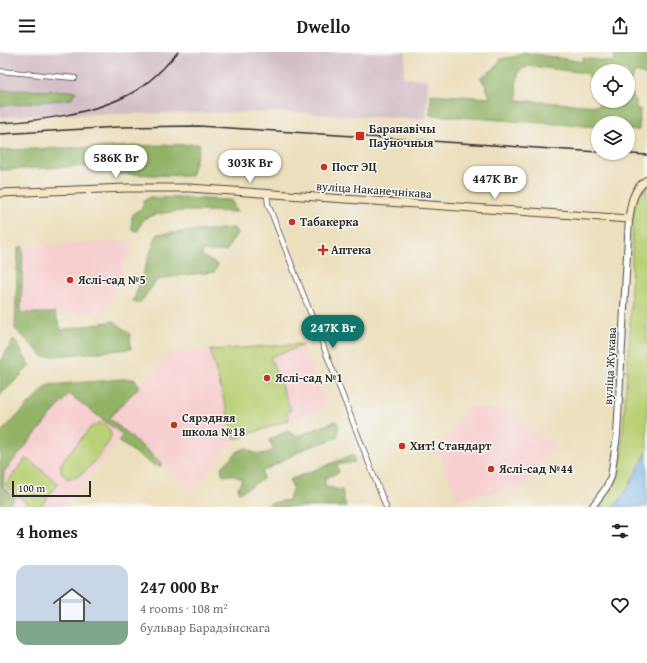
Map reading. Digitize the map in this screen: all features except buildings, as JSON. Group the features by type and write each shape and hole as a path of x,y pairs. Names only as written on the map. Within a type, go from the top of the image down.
{"main road":[{"path":"628,219 634,194 647,180"},
{"name":"вуліца Наканечнікава","path":"0,193 127,188 190,188 267,195 338,198 628,219"}],"street":[{"path":"0,71 75,78"},
{"path":"267,195 270,210 386,507"},
{"name":"вуліца Жукава","path":"592,507 606,488 611,477 617,435 628,219"}],"shaded area":[{"path":"0,52 406,52 403,77 428,80 426,120 282,112 27,115 0,117"},
{"name":"Яслі-сад №5","path":"134,240 105,314 21,313 23,247"},
{"path":"302,344 327,407 235,439 193,489 109,418 170,353"},
{"path":"69,393 123,435 64,507 7,507 15,497 3,487 4,472"},
{"name":"Яслі-сад №44","path":"470,406 507,410 554,445 520,489 458,499 437,449"}],"green space":[{"path":"523,52 583,62 582,58 614,62 615,52 647,52 647,76 635,72 635,64 591,64 591,79 586,73 529,66 519,71 516,86 518,100 591,105 591,108 635,108 635,99 636,109 640,109 639,130 635,130 635,116 591,116 591,126 430,115 431,94 490,98 486,86 480,78 495,68 501,59 517,56"},
{"path":"0,90 76,91 71,99 0,106"},
{"path":"200,144 191,176 117,174 113,165 0,170 0,150"},
{"path":"647,186 647,452 625,493 614,507 599,507 615,485 620,470 630,329 633,209 638,196"},
{"path":"150,197 231,200 237,212 189,211 165,213 143,219 138,231 132,230 132,216 136,211 142,209 144,201"},
{"path":"234,228 237,233 226,251 203,251 202,256 218,265 214,272 176,276 157,280 139,304 133,302 157,234"},
{"path":"18,247 23,247 21,313 55,313 61,330 114,321 130,334 131,349 44,357 15,329"},
{"path":"14,339 30,366 0,396 0,362"},
{"name":"Яслі-сад №1","path":"302,344 302,346 270,357 291,410 287,412 289,420 235,439 210,350"},
{"path":"134,379 140,386 109,418 162,463 161,466 153,465 118,441 123,435 69,394 4,472 3,487 15,497 7,507 0,507 0,433 48,385"},
{"path":"336,421 339,426 337,438 304,449 262,472 263,479 239,493 238,488 242,479 232,475 223,476 221,468 237,452 246,448 260,454 266,453 274,450 269,440 287,431 298,436"},
{"path":"99,423 109,428 111,434 110,440 94,461 80,475 73,478 66,477 61,471 61,464 64,459 91,427"},
{"path":"353,455 355,462 337,465 339,472 324,479 326,487 342,490 346,507 265,507 271,503 288,500 293,488 289,480"},
{"path":"26,458 58,483 40,507 32,507 5,485"}],"water":[{"path":"647,452 647,507 614,507 625,493"}],"railway":[{"path":"0,123 67,115 116,101 150,81 178,52"},
{"path":"0,134 118,127 199,126 591,152"},
{"path":"635,154 647,155"}],"place":[{"name":"Баранавічы Паўночныя","path":"360,136"},
{"name":"Пост ЭЦ","path":"324,167"},
{"name":"Табакерка","path":"292,222"},
{"name":"Аптека","path":"323,250"},
{"name":"Яслі-сад №5","path":"70,280"},
{"name":"Яслі-сад №1","path":"267,378"},
{"name":"Сярэдняя школа №18","path":"174,425"},
{"name":"Хит! Стандарт","path":"402,446"},
{"name":"Яслі-сад №44","path":"491,469"}]}
